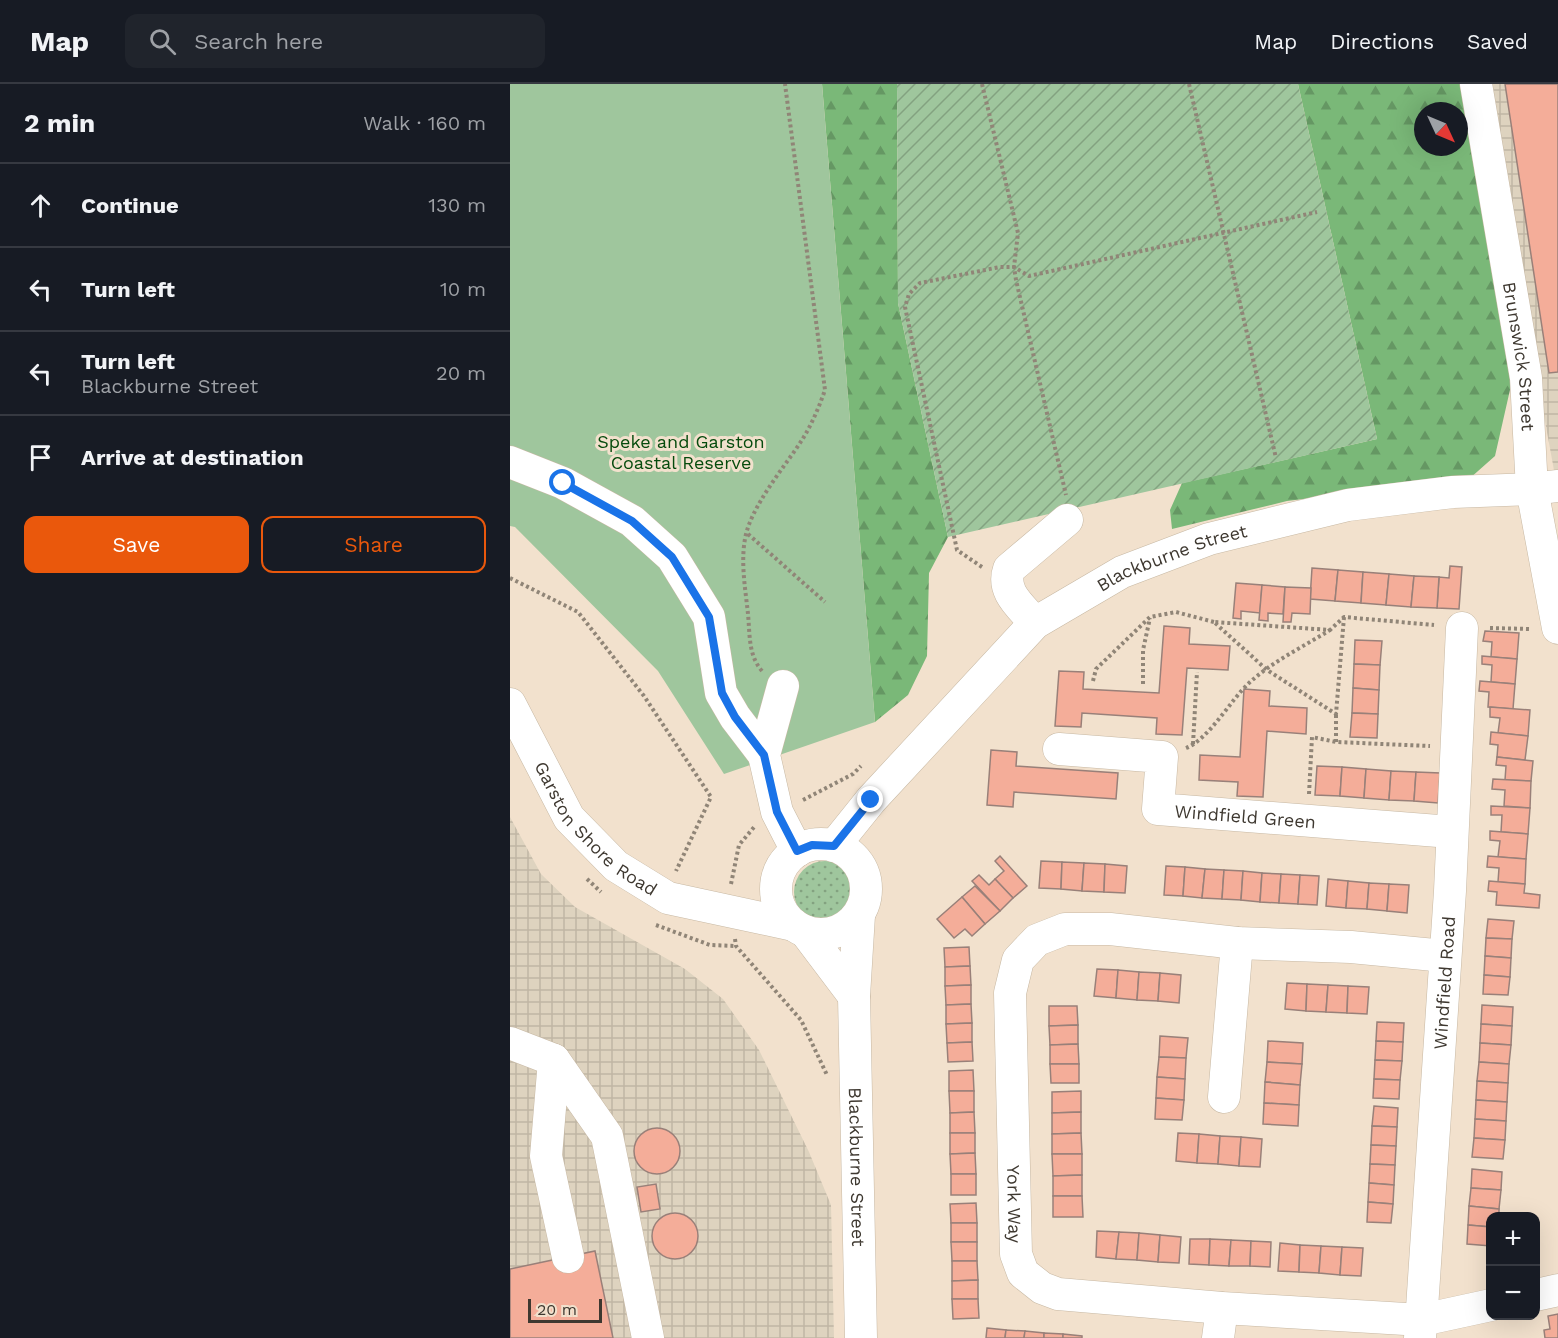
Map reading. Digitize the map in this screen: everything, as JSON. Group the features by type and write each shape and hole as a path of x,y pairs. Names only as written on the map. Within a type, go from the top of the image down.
{"street":[{"name":"Brunswick Street","path":"1476,84 1545,488 1547,629"},
{"path":"510,462 563,483 632,521 672,557 709,617 722,693 735,717 764,755"},
{"name":"Blackburne Street","path":"846,854 871,800 1035,622 1122,572 1209,539 1348,505 1453,492 1545,488"},
{"path":"1035,622 1010,594 1006,579 1010,569 1066,520"},
{"name":"Windfield Road","path":"1421,1329 1450,891 1462,628"},
{"path":"774,680 764,755 777,812 797,851"},
{"name":"Garston Shore Road","path":"510,704 569,818 616,866 668,898 724,893 799,928"},
{"path":"1059,749 1162,757"},
{"name":"Windfield Green","path":"1162,757 1158,809 1451,832"},
{"path":"799,928 820,935 834,933 847,927 859,915 865,901 866,882 846,854 812,845 797,851 782,867 776,886 780,909 799,928 854,996"},
{"path":"724,893 776,886"},
{"name":"Blackburne Street","path":"859,915 854,996 861,1338"},
{"name":"York Way","path":"1445,956 1351,947 1237,943 1110,929 1065,929 1037,940 1018,960 1010,993 1016,1254 1023,1273 1042,1288 1059,1294 1220,1323 1421,1329 1486,1307"},
{"path":"1224,1097 1237,943"},
{"path":"510,1043 554,1060 607,1136 648,1338"},
{"path":"554,1060 546,1156 567,1257"},
{"path":"1540,1293 1558,1290"}],"path":[{"path":"774,680 757,665 750,650 743,563 747,533 764,497 803,438 817,412 825,390 785,84"},
{"path":"982,84 1018,233 1014,267 1067,499 1066,520"},
{"path":"1189,84 1276,458"},
{"path":"1007,583 957,550 905,307 909,294 920,283 1000,267 1014,267 1029,276 1317,212"},
{"path":"747,533 825,602"},
{"path":"510,578 578,612 644,696 711,797 676,871 684,876"},
{"path":"1094,681 1096,669 1150,617 1176,612 1214,622 1330,630"},
{"path":"1143,684 1143,650 1150,617"},
{"path":"1162,757 1193,745 1221,717 1247,685 1330,630 1344,617 1462,628 1547,629"},
{"path":"1336,742 1344,617"},
{"path":"1214,622 1267,670 1336,714"},
{"path":"1193,745 1197,672"},
{"path":"1307,822 1312,737 1336,742 1458,748"}],"shaded area":[{"path":"1483,84 1558,84 1558,492"},
{"path":"510,817 541,874 575,907 685,969 723,999 759,1050 809,1152 831,1205 834,1338 510,1338"}],"green space":[{"name":"Speke and Garston Coastal Reserve","path":"510,84 822,84 875,722 724,774 658,671 515,527 510,526"},
{"path":"822,84 897,84 898,303 948,537 929,573 927,656 908,695 875,722"},
{"path":"897,84 1298,84 1377,439 948,537 898,303"},
{"path":"1298,84 1463,84 1466,102 1414,102 1414,156 1468,156 1468,114 1512,381 1495,456 1469,479 1287,501 1172,529 1170,510 1182,483 1377,439"},
{"path":"819,861 831,861 847,870 854,880 856,892 854,904 847,914 831,923 819,923 808,918 799,909 794,898 794,886 799,875 808,866"}],"building":[{"path":"1505,84 1558,84 1558,372 1549,373"},
{"path":"1450,566 1462,567 1459,609 1437,608 1439,577 1449,578"},
{"path":"1312,568 1338,570 1335,601 1310,599"},
{"path":"1338,570 1363,572 1361,603 1335,601"},
{"path":"1363,572 1389,574 1386,605 1361,603"},
{"path":"1389,574 1414,576 1411,607 1386,605"},
{"path":"1414,576 1439,577 1437,608 1411,607"},
{"path":"1236,583 1262,585 1260,613 1241,611 1241,619 1233,618"},
{"path":"1262,585 1285,587 1283,614 1268,613 1268,621 1259,620"},
{"path":"1285,587 1311,588 1310,614 1292,613 1291,622 1283,622"},
{"path":"1164,626 1190,628 1189,644 1230,646 1228,670 1187,668 1182,735 1156,734 1157,718 1082,713 1081,727 1055,726 1059,671 1084,672 1083,689 1159,693"},
{"path":"1485,631 1519,633 1517,659 1491,657 1492,642 1483,641"},
{"path":"1355,640 1382,641 1380,665 1354,664"},
{"path":"1482,656 1517,659 1515,684 1491,682 1492,665 1482,664"},
{"path":"1354,664 1380,665 1379,690 1353,688"},
{"path":"1480,681 1515,684 1513,709 1488,707 1489,692 1479,691"},
{"path":"1353,688 1379,690 1378,714 1352,713"},
{"path":"1244,689 1270,691 1269,706 1307,708 1306,734 1267,731 1263,797 1237,796 1238,782 1199,780 1200,755 1240,757"},
{"path":"1490,707 1530,710 1528,736 1498,733 1500,718 1490,717"},
{"path":"1352,713 1378,714 1377,738 1350,737"},
{"path":"1491,732 1528,736 1525,760 1497,757 1498,745 1490,744"},
{"path":"991,750 1017,752 1016,766 1118,773 1116,799 1014,792 1013,807 987,805"},
{"path":"1497,757 1533,761 1531,781 1505,780 1506,766 1496,765"},
{"path":"1317,766 1342,767 1340,796 1315,795"},
{"path":"1342,767 1366,769 1364,798 1340,796"},
{"path":"1366,769 1391,771 1389,800 1364,798"},
{"path":"1391,771 1416,772 1414,801 1389,800"},
{"path":"1416,772 1440,773 1438,803 1414,801"},
{"path":"1493,779 1531,781 1530,808 1504,806 1505,790 1492,789"},
{"path":"1491,806 1530,808 1528,834 1501,832 1502,815 1491,815"},
{"path":"1490,831 1528,834 1526,859 1498,857 1500,841 1490,840"},
{"path":"1000,856 1027,886 1013,898 995,879 1004,871 995,861"},
{"path":"1488,856 1526,859 1525,884 1498,882 1499,868 1487,867"},
{"path":"1041,861 1062,862 1061,889 1039,888"},
{"path":"1062,862 1084,863 1082,891 1061,889"},
{"path":"1084,863 1105,864 1104,892 1082,891"},
{"path":"1105,864 1127,866 1125,893 1104,892"},
{"path":"1166,866 1185,867 1183,896 1164,895"},
{"path":"1185,867 1205,869 1202,898 1183,896"},
{"path":"1205,869 1224,870 1222,899 1202,898"},
{"path":"1224,870 1243,871 1241,900 1222,899"},
{"path":"1243,871 1262,873 1260,902 1241,900"},
{"path":"1262,873 1281,874 1279,903 1260,902"},
{"path":"1281,874 1300,875 1298,904 1279,903"},
{"path":"979,875 989,885 995,879 1013,898 1000,911 972,881"},
{"path":"1300,875 1319,876 1317,905 1298,904"},
{"path":"1328,879 1348,881 1346,908 1326,906"},
{"path":"1348,881 1369,883 1367,909 1346,908"},
{"path":"1489,881 1525,884 1524,893 1540,895 1539,908 1496,905 1497,892 1488,891"},
{"path":"1369,883 1389,884 1387,911 1367,909"},
{"path":"1389,884 1409,885 1407,913 1387,911"},
{"path":"975,886 1000,911 985,924 962,897"},
{"path":"962,897 985,924 972,936 965,929 954,938 937,919"},
{"path":"1488,919 1514,921 1512,939 1486,938"},
{"path":"1486,938 1512,939 1511,958 1485,956"},
{"path":"969,947 970,966 945,967 944,948"},
{"path":"1485,956 1511,958 1510,977 1484,975"},
{"path":"970,966 971,985 945,986 945,967"},
{"path":"1097,969 1118,970 1116,998 1094,996"},
{"path":"1118,970 1139,972 1137,1000 1116,998"},
{"path":"1139,972 1160,973 1158,1001 1137,1000"},
{"path":"1160,973 1181,975 1179,1003 1158,1001"},
{"path":"1484,975 1510,977 1508,995 1483,994"},
{"path":"1287,983 1307,984 1306,1011 1285,1009"},
{"path":"1307,984 1328,985 1326,1012 1306,1011"},
{"path":"971,985 971,1004 946,1005 945,986"},
{"path":"1328,985 1348,986 1347,1013 1326,1012"},
{"path":"1348,986 1369,987 1367,1014 1347,1013"},
{"path":"971,1004 972,1023 946,1024 946,1005"},
{"path":"1482,1005 1513,1007 1512,1026 1481,1024"},
{"path":"1049,1006 1077,1006 1078,1025 1049,1026"},
{"path":"1377,1022 1404,1023 1403,1042 1376,1041"},
{"path":"972,1023 972,1042 947,1043 946,1024"},
{"path":"1481,1024 1512,1026 1511,1045 1480,1043"},
{"path":"1078,1025 1078,1044 1050,1045 1049,1026"},
{"path":"1160,1036 1188,1038 1186,1058 1159,1057"},
{"path":"1268,1041 1303,1043 1302,1064 1267,1062"},
{"path":"1376,1041 1403,1042 1402,1061 1375,1060"},
{"path":"972,1042 973,1061 948,1062 947,1043"},
{"path":"1480,1043 1511,1045 1509,1064 1479,1062"},
{"path":"1078,1044 1079,1064 1050,1064 1050,1045"},
{"path":"1159,1057 1186,1058 1185,1079 1157,1077"},
{"path":"1375,1060 1402,1061 1400,1080 1374,1079"},
{"path":"1267,1062 1302,1064 1300,1085 1265,1082"},
{"path":"1479,1062 1509,1064 1508,1083 1477,1081"},
{"path":"1050,1064 1079,1064 1079,1083 1051,1083"},
{"path":"973,1070 974,1091 949,1091 949,1071"},
{"path":"1157,1077 1185,1079 1184,1100 1156,1098"},
{"path":"1374,1079 1400,1080 1399,1099 1373,1098"},
{"path":"1477,1081 1508,1083 1507,1102 1476,1100"},
{"path":"1265,1082 1300,1085 1299,1105 1264,1103"},
{"path":"949,1091 974,1091 974,1112 950,1113"},
{"path":"1081,1091 1081,1112 1052,1113 1052,1092"},
{"path":"1156,1098 1184,1100 1182,1120 1155,1119"},
{"path":"1476,1100 1507,1102 1506,1121 1475,1119"},
{"path":"1264,1103 1299,1105 1298,1126 1263,1124"},
{"path":"1374,1106 1398,1108 1397,1127 1372,1126"},
{"path":"974,1112 975,1133 950,1133 950,1113"},
{"path":"1081,1112 1081,1133 1052,1134 1052,1113"},
{"path":"1475,1119 1506,1121 1505,1140 1474,1138"},
{"path":"1372,1126 1397,1127 1396,1146 1371,1145"},
{"path":"657,1128 673,1135 680,1151 673,1167 657,1174 641,1167 634,1151 641,1135"},
{"path":"950,1133 975,1133 975,1153 950,1154"},
{"path":"1081,1133 1082,1154 1052,1154 1052,1134"},
{"path":"1178,1133 1199,1134 1197,1163 1176,1161"},
{"path":"1199,1134 1220,1136 1218,1164 1197,1163"},
{"path":"1220,1136 1241,1137 1239,1166 1218,1164"},
{"path":"1241,1137 1262,1139 1260,1167 1239,1166"},
{"path":"1474,1138 1505,1140 1503,1159 1472,1157"},
{"path":"1371,1145 1396,1146 1395,1165 1370,1164"},
{"path":"975,1153 976,1174 951,1174 950,1154"},
{"path":"1052,1154 1082,1154 1082,1175 1053,1176"},
{"path":"1370,1164 1395,1165 1394,1185 1369,1183"},
{"path":"1472,1169 1502,1172 1501,1190 1471,1188"},
{"path":"951,1174 976,1174 976,1195 951,1195"},
{"path":"1082,1175 1082,1196 1053,1196 1053,1176"},
{"path":"1369,1183 1394,1185 1393,1204 1368,1202"},
{"path":"656,1184 660,1209 641,1212 637,1187"},
{"path":"1471,1188 1501,1190 1499,1209 1469,1206"},
{"path":"1053,1196 1082,1196 1083,1217 1053,1217"},
{"path":"1368,1202 1393,1204 1391,1223 1367,1222"},
{"path":"976,1203 977,1223 951,1223 950,1204"},
{"path":"1469,1206 1499,1209 1499,1212 1486,1212 1486,1227 1468,1225"},
{"path":"675,1213 691,1220 698,1236 691,1252 675,1259 659,1252 652,1236 659,1220"},
{"path":"951,1223 977,1223 977,1242 951,1242"},
{"path":"1468,1225 1486,1227 1486,1246 1467,1244"},
{"path":"1097,1231 1119,1232 1116,1259 1096,1257"},
{"path":"1119,1232 1139,1233 1137,1260 1116,1259"},
{"path":"1139,1233 1160,1235 1158,1262 1137,1260"},
{"path":"1160,1235 1181,1237 1179,1263 1158,1262"},
{"path":"1190,1239 1210,1239 1209,1265 1189,1264"},
{"path":"1210,1239 1231,1240 1229,1266 1209,1265"},
{"path":"1231,1240 1251,1241 1250,1266 1229,1266"},
{"path":"1251,1241 1271,1242 1270,1267 1250,1266"},
{"path":"951,1242 977,1242 977,1261 952,1261"},
{"path":"1280,1243 1300,1245 1299,1272 1278,1271"},
{"path":"1300,1245 1321,1246 1319,1273 1299,1272"},
{"path":"1321,1246 1342,1247 1340,1275 1319,1273"},
{"path":"1342,1247 1363,1248 1361,1276 1340,1275"},
{"path":"595,1251 613,1338 510,1338 510,1269"},
{"path":"952,1261 977,1261 978,1280 952,1281"},
{"path":"978,1280 978,1299 952,1299 952,1281"},
{"path":"952,1299 978,1299 979,1318 953,1319"},
{"path":"1558,1314 1558,1338 1545,1338 1544,1330 1550,1329 1548,1316"},
{"path":"987,1328 1006,1330 1005,1338 986,1338"},
{"path":"1006,1330 1025,1331 1024,1338 1005,1338"},
{"path":"1025,1331 1044,1333 1044,1338 1024,1338"},
{"path":"1044,1333 1063,1334 1063,1338 1044,1338"},
{"path":"1063,1334 1082,1336 1082,1338 1063,1338"}],"route":[{"path":"563,483 632,521 672,557 709,617 722,693 735,717 764,755 777,812 797,851 812,845 834,846 871,800"}]}
